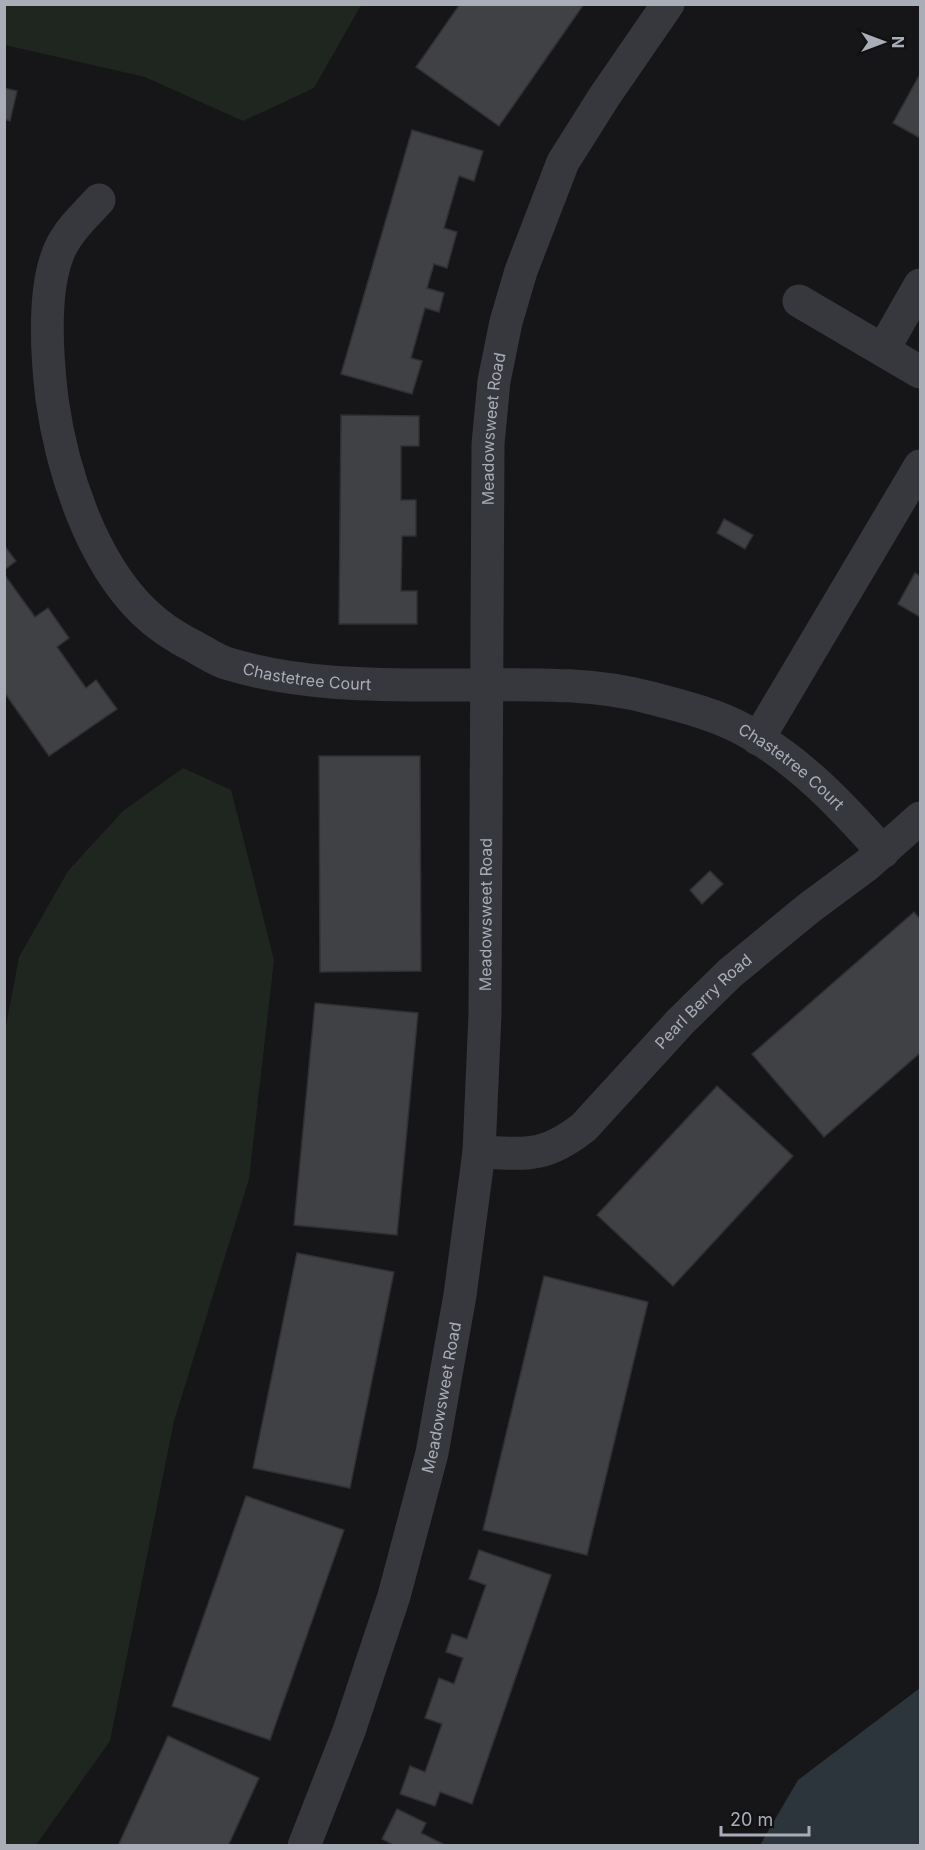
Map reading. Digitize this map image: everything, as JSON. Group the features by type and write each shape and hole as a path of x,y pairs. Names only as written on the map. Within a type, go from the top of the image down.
{"street":[{"name":"Meadowsweet Road","path":"304,1845 350,1731 394,1596 432,1453 460,1295 479,1152 485,1014 488,444 494,381 506,322 525,261 563,162 604,97 668,4"},
{"name":"Chastetree Court","path":"99,200 77,222 60,250 50,286 47,328 49,374 54,410 73,490 91,533 116,578 144,611 177,638 226,664 286,676 354,683 539,684 602,689 648,697 694,710 745,730 803,769 840,804 883,852"},
{"path":"883,350 921,285"},
{"path":"799,301 921,372"},
{"path":"758,739 921,466"},
{"name":"Pearl Berry Road","path":"479,1152 534,1153 550,1149 568,1140 584,1127 680,1022 730,973 809,908 883,852 921,818"}],"shaded area":[{"path":"5,4 361,5 314,88 243,121 145,77 5,45"},
{"path":"183,768 231,790 274,960 249,1179 174,1421 110,1741 36,1845 5,1845 5,1032 19,957 68,871 123,811"},
{"path":"920,1688 920,1845 760,1845 798,1780"}],"building":[{"path":"460,4 584,4 499,126 416,67"},
{"path":"920,74 920,138 893,123"},
{"path":"4,88 17,91 10,121 4,119"},
{"path":"412,130 483,151 474,181 459,176 444,228 457,232 447,268 434,264 427,288 444,293 439,312 425,308 411,358 422,361 412,394 341,374"},
{"path":"341,415 419,416 419,446 401,446 401,500 416,500 416,536 402,536 401,591 417,591 417,624 339,624"},
{"path":"724,519 753,535 745,549 717,533"},
{"path":"4,545 16,561 4,570"},
{"path":"915,573 920,576 920,617 898,604"},
{"path":"4,574 35,617 48,608 69,638 57,647 86,688 96,680 117,709 49,756 4,692"},
{"path":"319,756 420,756 421,971 320,972"},
{"path":"710,871 723,884 702,904 690,890"},
{"path":"914,912 920,919 920,1053 824,1137 752,1054"},
{"path":"315,1003 418,1013 397,1235 294,1225"},
{"path":"717,1086 793,1156 673,1286 597,1215"},
{"path":"297,1253 394,1272 350,1488 253,1468"},
{"path":"544,1276 648,1302 587,1555 483,1530"},
{"path":"246,1496 344,1530 270,1740 172,1706"},
{"path":"479,1550 551,1575 472,1804 440,1792 435,1806 400,1794 410,1766 425,1772 442,1724 425,1718 439,1678 454,1684 463,1658 446,1652 452,1634 467,1639 486,1585 469,1579"},
{"path":"168,1736 259,1778 228,1846 118,1846"},
{"path":"397,1809 426,1823 421,1833 447,1846 395,1846 382,1839"}]}
